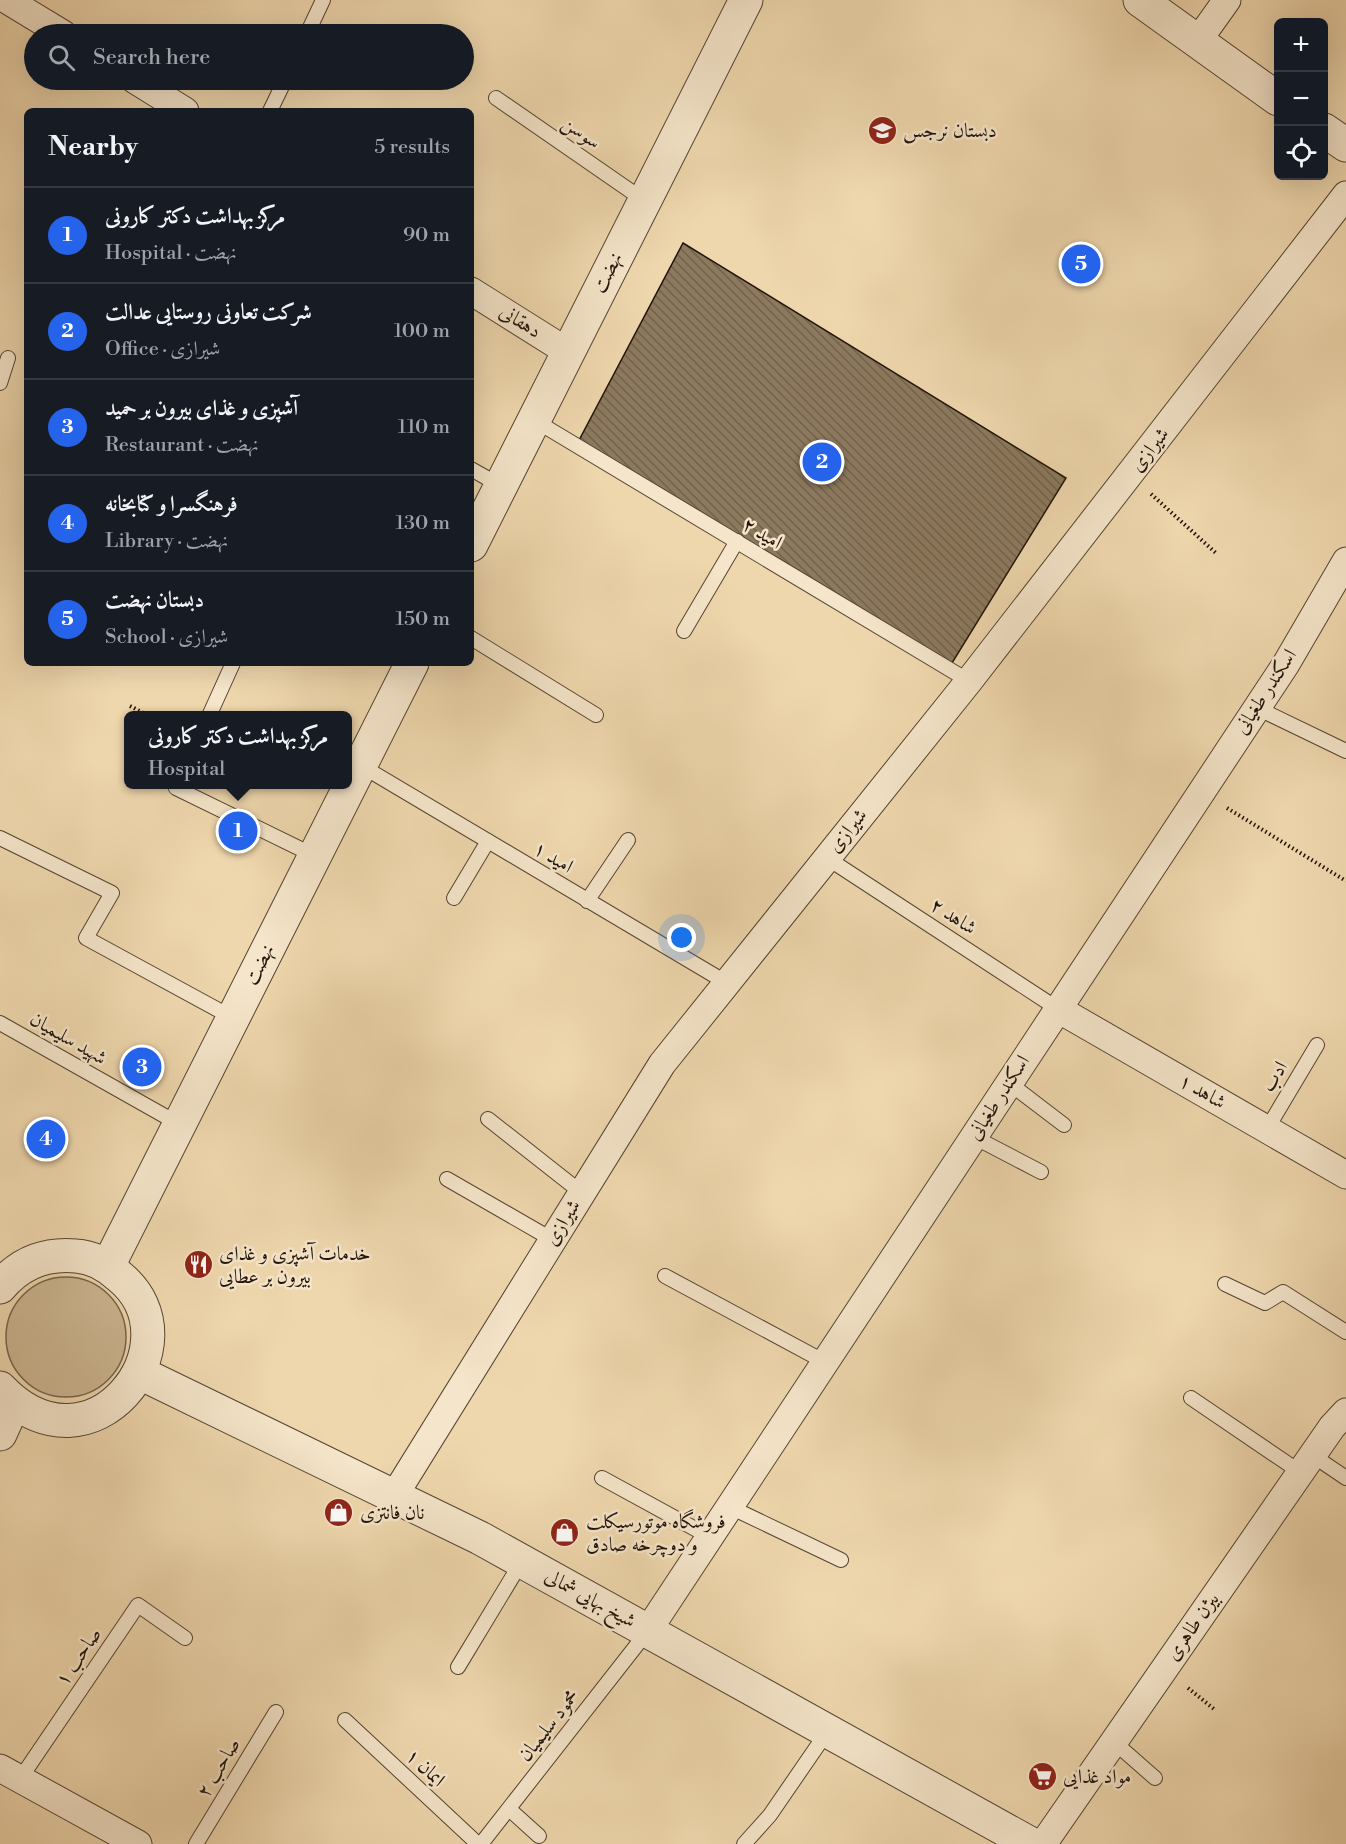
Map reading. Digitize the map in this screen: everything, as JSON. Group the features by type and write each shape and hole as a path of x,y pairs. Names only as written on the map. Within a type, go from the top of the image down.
{"street":[{"name":"نهضت","path":"474,539 746,0"},
{"path":"1140,0 1274,96"},
{"path":"1197,42 1227,0"},
{"path":"13,1 48,24"},
{"path":"151,90 180,108"},
{"path":"1328,133 1346,145"},
{"name":"شیرازی","path":"394,1496 662,1064 969,681 1346,195"},
{"name":"دهقانی","path":"474,293 568,352"},
{"name":"اسکندر طغیانی","path":"647,1632 1257,708 1346,561"},
{"name":"نهضت","path":"352,781 410,666"},
{"name":"نهضت","path":"108,1266 348,789"},
{"name":"شاهد ۱","path":"1058,1009 1346,1175"},
{"path":"0,1287 11,1274 33,1261 58,1254 84,1256 108,1266 126,1282 140,1302 147,1325 147,1349 140,1373 126,1394 107,1409 84,1418 59,1420 35,1415 7,1396 0,1434"},
{"name":"شیخ بهایی شمالی","path":"140,1373 480,1538 1031,1844"},
{"name":"بیژن طاهری","path":"1043,1844 1306,1464 1346,1412"},
{"path":"10,1774 138,1844"}],"lane":[{"path":"312,24 323,0"},
{"path":"271,108 280,90"},
{"name":"سوسن","path":"496,98 645,201"},
{"path":"0,383 8,358"},
{"name":"امید ۲","path":"534,420 969,681"},
{"path":"474,471 501,486"},
{"path":"684,631 737,542"},
{"path":"474,640 596,715"},
{"path":"211,711 232,666"},
{"path":"1257,708 1346,751"},
{"name":"امید ۱","path":"360,765 727,983"},
{"path":"178,789 315,856"},
{"path":"0,838 112,893 86,938 233,1018"},
{"path":"587,901 628,840"},
{"path":"454,898 488,842"},
{"name":"شاهد ۲","path":"827,858 1058,1009"},
{"name":"شهید سلیمیان","path":"0,1023 179,1124"},
{"name":"ادب","path":"1267,1130 1317,1045"},
{"path":"1009,1083 1064,1125"},
{"path":"488,1119 582,1192"},
{"path":"974,1137 1041,1172"},
{"path":"447,1179 553,1240"},
{"path":"665,1276 825,1362"},
{"path":"1225,1284 1265,1303 1283,1292 1346,1332"},
{"path":"1191,1398 1306,1464 1346,1478"},
{"path":"602,1478 710,1537"},
{"path":"730,1507 841,1560"},
{"path":"458,1667 522,1561"},
{"name":"صاحب ۱","path":"10,1774 138,1605 185,1638"},
{"name":"محمود سلیمیان","path":"480,1844 647,1632"},
{"name":"صاحب ۲","path":"196,1844 276,1712"},
{"name":"ایمان ۱","path":"345,1720 480,1844"},
{"path":"744,1844 770,1815 826,1732"},
{"path":"1114,1742 1155,1778"},
{"path":"509,1809 538,1836"}],"path":[{"path":"1130,476 1217,554"},
{"path":"130,706 140,711"},
{"path":"1201,792 1346,881"}],"shaded area":[{"path":"66,1277 89,1281 108,1295 122,1314 126,1337 122,1360 108,1379 89,1393 66,1397 43,1393 24,1379 10,1360 6,1337 10,1314 24,1295 43,1281"}],"building":[{"path":"683,243 1066,478 952,663 576,446"}],"place":[{"name":"دبستان نرجس","path":"882,131"},
{"name":"دبستان نهضت","path":"1081,264"},
{"name":"شرکت تعاونی روستایی عدالت","path":"822,462"},
{"name":"مرکز بهداشت دکتر کارونی","path":"238,831"},
{"name":"آشپزی و غذای بیرون بر حمید","path":"142,1067"},
{"name":"فرهنگسرا و کتابخانه","path":"46,1139"},
{"name":"خدمات آشپزی و غذای بیرون بر عطایی","path":"198,1265"},
{"name":"نان فانتزی","path":"339,1513"},
{"name":"فروشگاه موتورسیکلت و دوچرخه صادق","path":"565,1533"},
{"name":"مواد غذایی","path":"1042,1777"}]}
